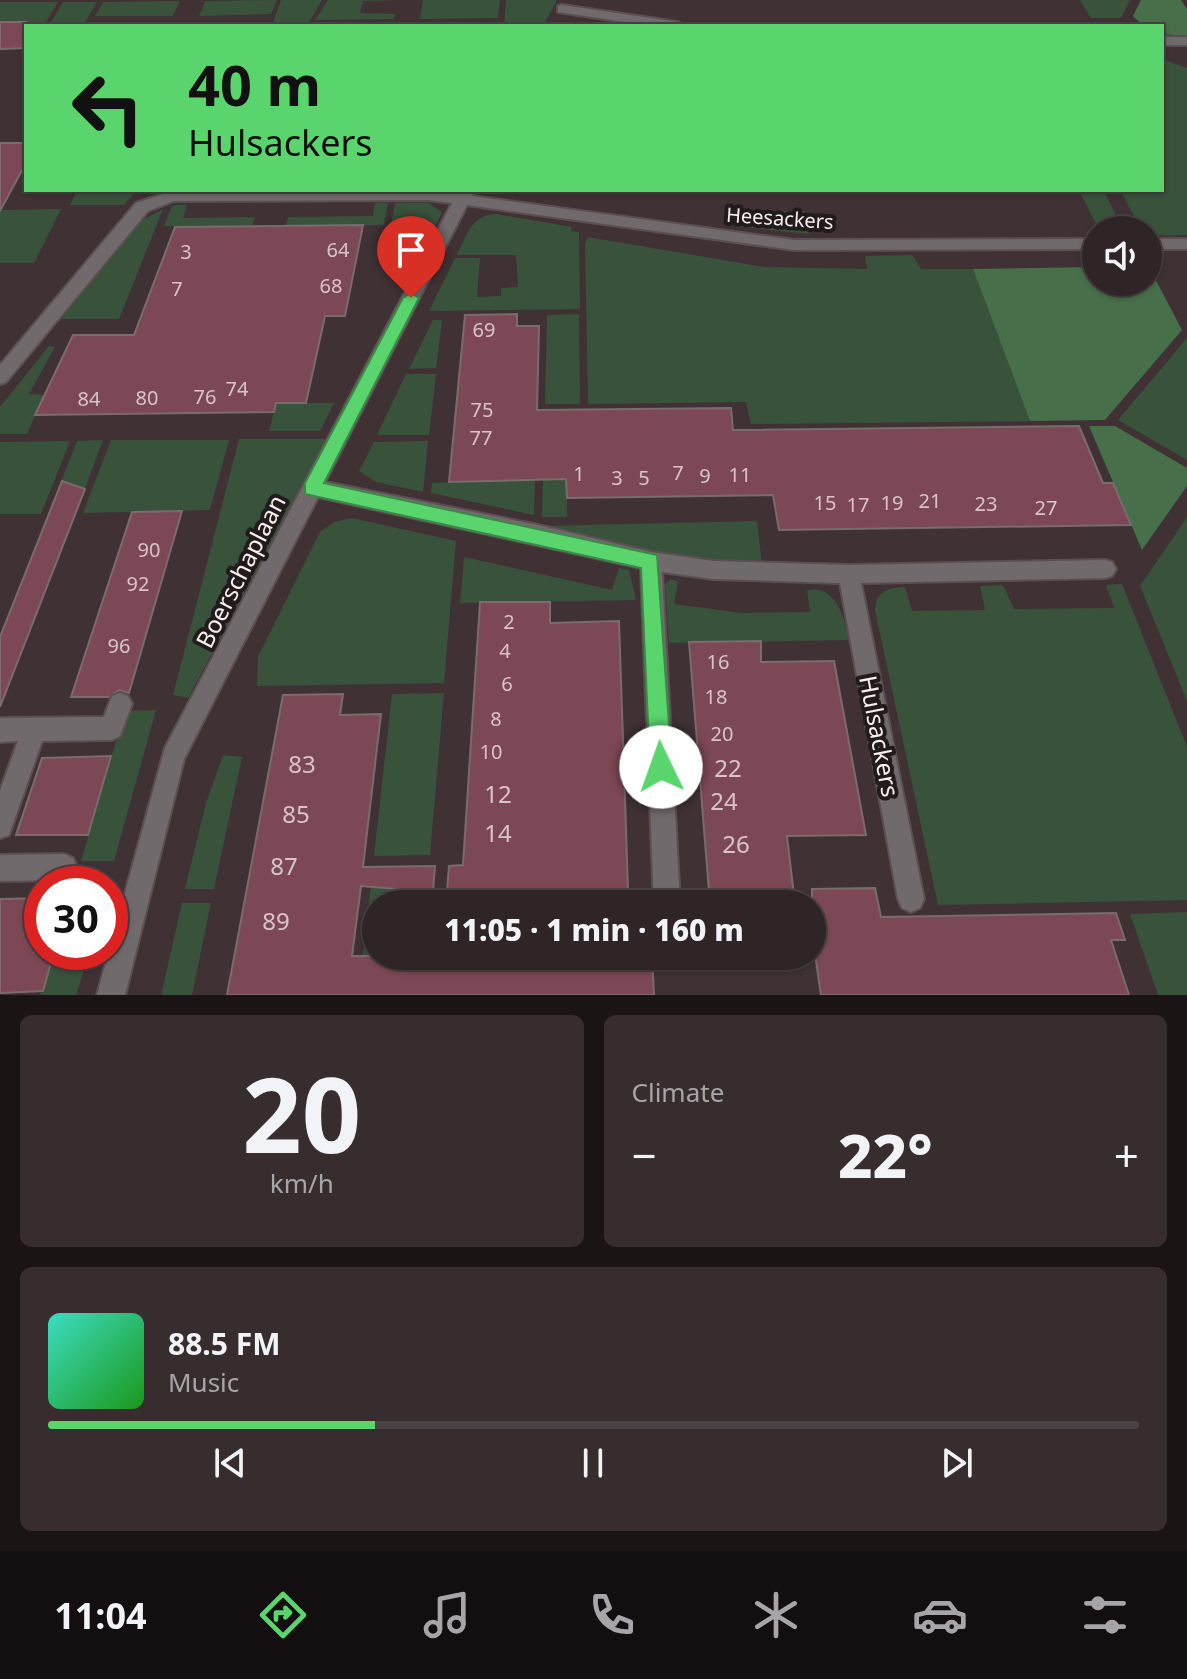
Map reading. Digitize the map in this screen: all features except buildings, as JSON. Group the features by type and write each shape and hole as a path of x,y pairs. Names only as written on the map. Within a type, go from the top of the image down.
{"street":[{"path":"554,24 564,5 667,24"},
{"path":"1164,41 1186,41"},
{"name":"Heesackers","path":"0,377 142,207 172,196 465,194 794,245 1082,244"},
{"name":"Boerschaplaan","path":"111,995 173,756 465,194"},
{"path":"1162,244 1187,244"},
{"path":"312,488 651,561 774,574 1105,569"},
{"path":"651,561 666,890"},
{"name":"Hulsackers","path":"849,574 911,899"},
{"path":"0,730 112,728 120,704"},
{"path":"0,826 34,729"},
{"path":"0,868 24,868"}],"green space":[{"path":"277,0 271,14 199,16 205,1"},
{"path":"281,0 322,0 308,24 273,24"},
{"path":"328,0 397,0 363,1 360,13 395,14 394,19 315,20"},
{"path":"423,0 500,0 498,18 420,19"},
{"path":"506,0 557,0 544,24 504,24"},
{"path":"1080,0 1130,0 1121,18 1091,18"},
{"path":"1141,0 1181,0 1187,9 1187,36 1164,34 1164,24 1143,24 1133,16"},
{"path":"180,1 173,16 95,16 103,2"},
{"path":"0,2 58,2 46,22 0,22"},
{"path":"63,2 97,2 84,24 51,22"},
{"path":"1164,60 1187,68 1187,235 1162,236 1162,216 1134,216 1121,192 1164,192"},
{"path":"76,192 135,192 124,205 70,205"},
{"path":"1080,192 1105,192 1116,216 1092,216"},
{"path":"375,203 388,203 384,225 286,226 288,217 373,216"},
{"path":"395,203 428,203 442,212 415,270 384,270"},
{"path":"187,205 183,218 255,217 252,226 164,226 172,206"},
{"path":"61,209 34,263 0,263 0,210"},
{"path":"163,209 119,319 61,319 142,220"},
{"path":"731,211 805,211 809,234 733,226"},
{"path":"496,214 572,227 571,231 579,232 580,309 429,311 455,258 480,258 477,297 501,296 501,288 518,287 516,255 457,255 475,222"},
{"path":"588,237 764,267 867,269 865,256 912,255 921,269 973,269 1030,421 751,424 746,402 588,404 585,244"},
{"path":"1082,267 1082,296 1162,296 1162,292 1182,330 1105,420 1030,421 973,269"},
{"path":"579,314 580,404 545,404 547,315"},
{"path":"433,320 442,320 436,368 409,369"},
{"path":"1187,338 1187,460 1118,420"},
{"path":"49,346 55,347 29,394 44,395 27,434 0,434 0,407"},
{"path":"406,374 436,374 429,435 377,435"},
{"path":"276,403 334,403 320,431 269,431"},
{"path":"545,410 566,410 567,517 542,517"},
{"path":"1089,426 1115,426 1187,468 1187,486 1142,550"},
{"path":"239,439 326,439 188,698 173,695"},
{"path":"103,440 76,513 48,514 77,441"},
{"path":"111,440 229,440 210,510 83,513"},
{"path":"70,441 41,514 0,514 0,442"},
{"path":"428,441 423,492 376,482 359,471 374,442"},
{"path":"535,480 534,515 431,493 432,483"},
{"path":"1187,517 1187,701 1140,586"},
{"path":"352,518 456,541 444,683 257,686 258,657 320,532 334,522"},
{"path":"757,521 762,564 697,560 540,526"},
{"path":"464,557 612,590 619,568 629,570 636,600 460,603"},
{"path":"671,579 678,582 674,604 742,613 810,612 807,590 826,592 837,604 849,640 669,643 665,584"},
{"path":"1122,584 1187,747 1187,900 938,905 875,610 878,598 889,589 905,587 912,611 985,610 980,586 1003,585 1014,609 1114,608 1106,585"},
{"path":"444,693 430,855 374,856 392,694"},
{"path":"156,710 114,861 81,861 125,711"},
{"path":"223,755 242,757 214,889 185,889 206,803"},
{"path":"373,867 408,867 406,890 370,890"},
{"path":"182,903 211,903 192,995 161,995"},
{"path":"1187,912 1187,995 1158,995 1130,914"},
{"path":"362,961 362,970 370,970 358,995"},
{"path":"48,970 84,970 76,995 40,995"}],"route":[{"path":"411,298 312,488 538,534 651,561 661,767"}]}
